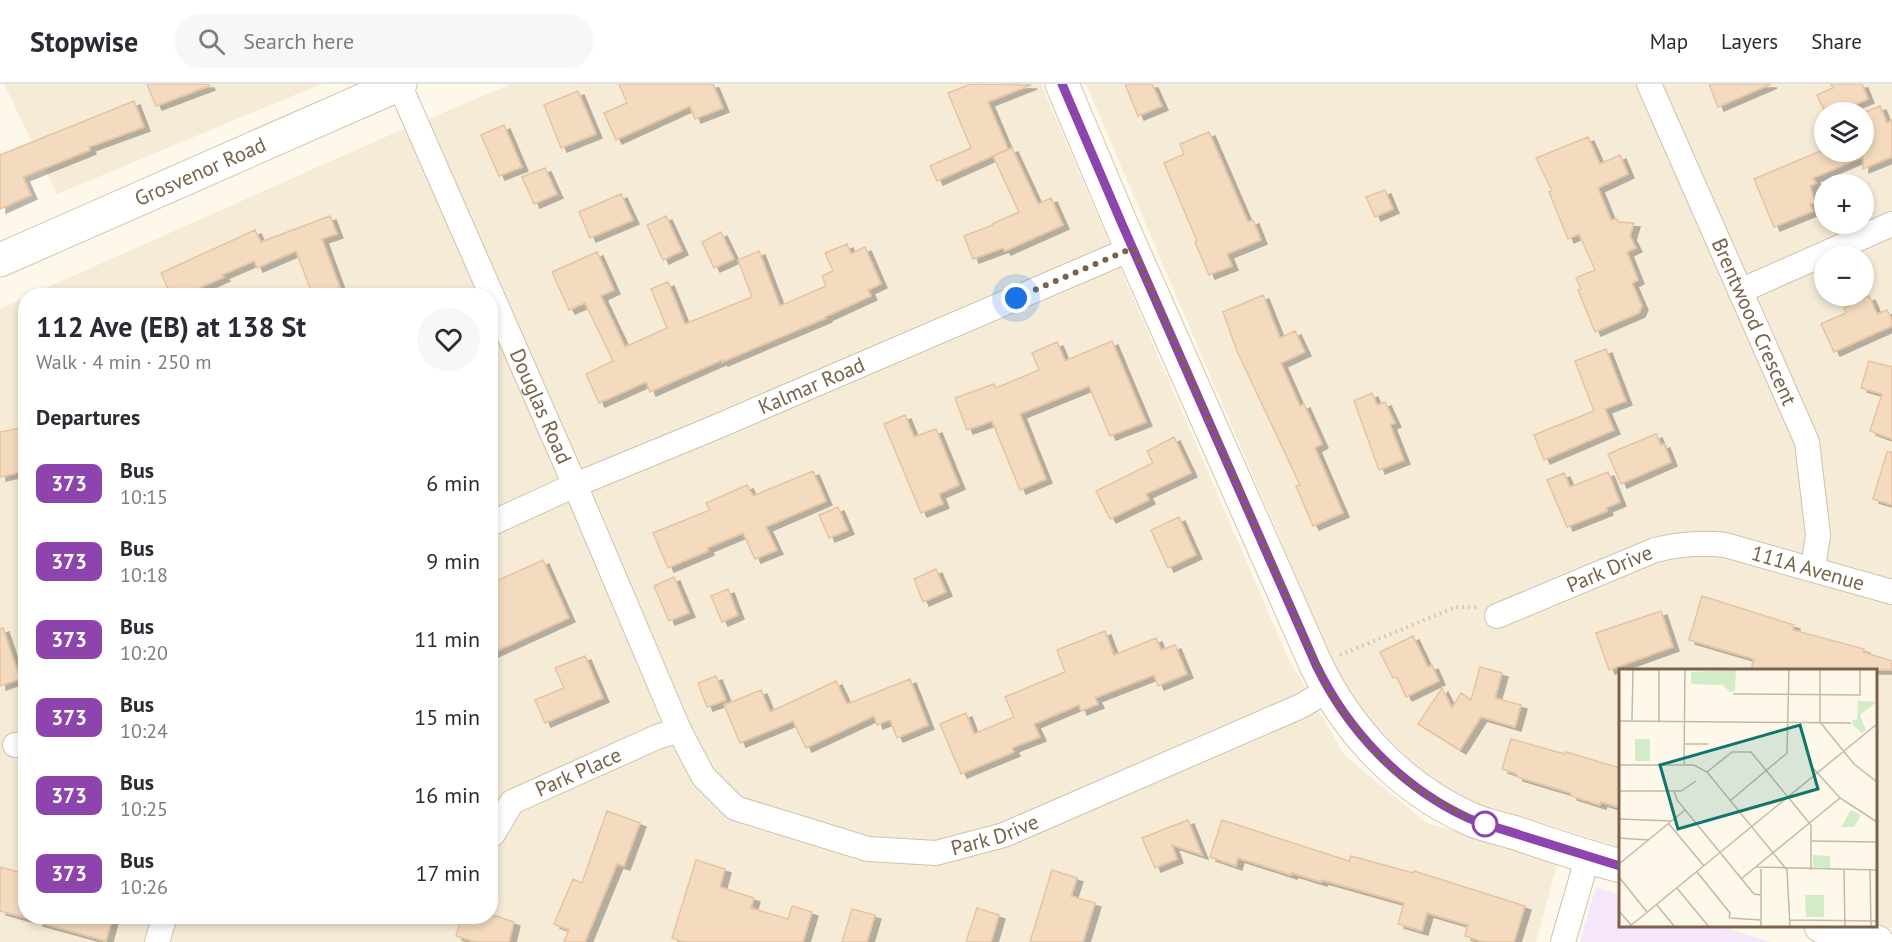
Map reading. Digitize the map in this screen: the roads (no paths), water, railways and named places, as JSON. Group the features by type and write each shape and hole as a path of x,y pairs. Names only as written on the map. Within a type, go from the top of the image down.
{"main road":[{"name":"Grosvenor Road","path":"0,260 399,84"},
{"path":"1062,84 1322,678 1354,728 1378,755 1415,787 1468,818 1619,866"},
{"path":"1824,927 1877,942"}],"street":[{"name":"Douglas Road","path":"399,84 489,288"},
{"name":"Brentwood Crescent","path":"1649,84 1807,442 1818,535 1813,568"},
{"path":"1740,291 1892,224"},
{"name":"Kalmar Road","path":"498,520 575,485 1133,248"},
{"name":"Douglas Road","path":"498,310 679,730"},
{"name":"Park Drive","path":"1488,611 1655,550 1682,544 1725,545"},
{"name":"111A Avenue","path":"1725,545 1892,592"},
{"name":"Park Drive","path":"679,730 703,776 735,808 868,849 936,853 1004,835 1301,706 1322,678"},
{"name":"Park Place","path":"498,826 512,802 657,737 679,730"},
{"path":"1563,942 1588,856"},
{"path":"157,942 163,924"}]}
